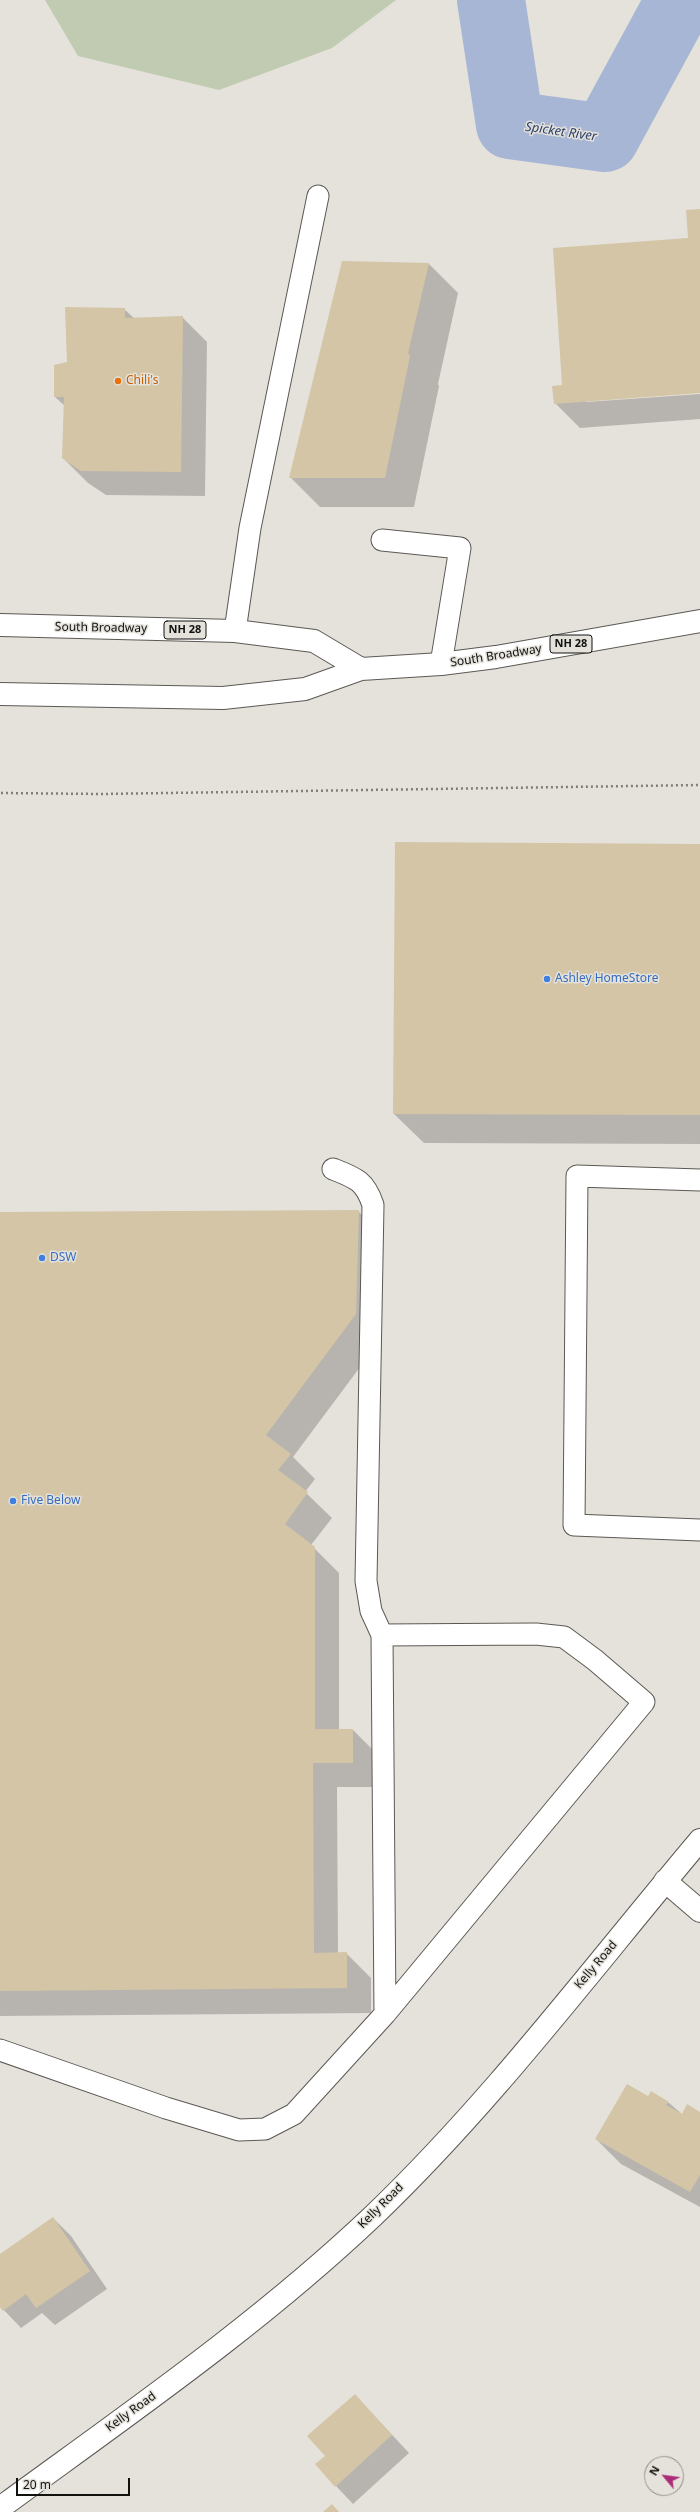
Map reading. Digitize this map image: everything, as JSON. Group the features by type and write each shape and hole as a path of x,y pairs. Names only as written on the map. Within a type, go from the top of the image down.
{"main road":[{"name":"South Broadway","path":"0,694 223,698 304,689 361,669 441,664 496,657 700,621"},
{"name":"South Broadway","path":"0,625 235,631 314,641 361,669"},
{"name":"Kelly Road","path":"0,2508 241,2330 308,2274 374,2215 442,2144 521,2055 700,1840"},
{"path":"665,1881 700,1911"}],"lane":[{"path":"235,631 250,528 318,196"},
{"path":"382,540 460,548 441,664"},
{"path":"333,1169 352,1177 368,1189 373,1205 366,1581 371,1611 382,1635 385,2014"},
{"path":"700,1180 577,1176 574,1517 574,1525 700,1530"},
{"path":"0,2050 166,2108 239,2130 265,2129 294,2114 385,2014 644,1702 595,1660 564,1637 536,1634 382,1635"}],"path":[{"path":"1,793 101,794 700,785"}],"green space":[{"path":"45,0 396,0 332,48 219,90 78,56"}],"building":[{"path":"700,209 700,393 554,404 552,386 562,385 553,248 688,238 686,210"},
{"path":"342,261 429,263 408,353 410,356 385,478 289,478"},
{"name":"Chili's","path":"65,307 125,308 125,318 183,316 181,472 81,471 62,458 64,397 54,397 54,365 67,362"},
{"name":"Ashley HomeStore","path":"395,842 700,844 700,1115 393,1114"},
{"path":"359,1210 356,1314 266,1435 291,1454 278,1470 308,1492 285,1524 315,1547 315,1729 353,1729 353,1763 313,1763 314,1953 347,1952 347,1988 0,1991 0,1212"},
{"path":"627,2084 648,2096 651,2091 669,2102 666,2105 682,2114 687,2104 700,2112 700,2175 690,2192 595,2139"},
{"path":"53,2217 90,2271 36,2308 26,2294 3,2311 0,2307 0,2254"},
{"path":"355,2394 392,2435 335,2487 315,2464 325,2456 307,2436"},
{"path":"332,2504 339,2512 323,2512"}],"waterway":[{"name":"Spicket River","path":"491,0 510,125 605,138 680,0"}],"place":[{"name":"Chili's","path":"118,381"},
{"name":"Ashley HomeStore","path":"547,979"},
{"name":"DSW","path":"42,1258"},
{"name":"Five Below","path":"13,1501"}]}
